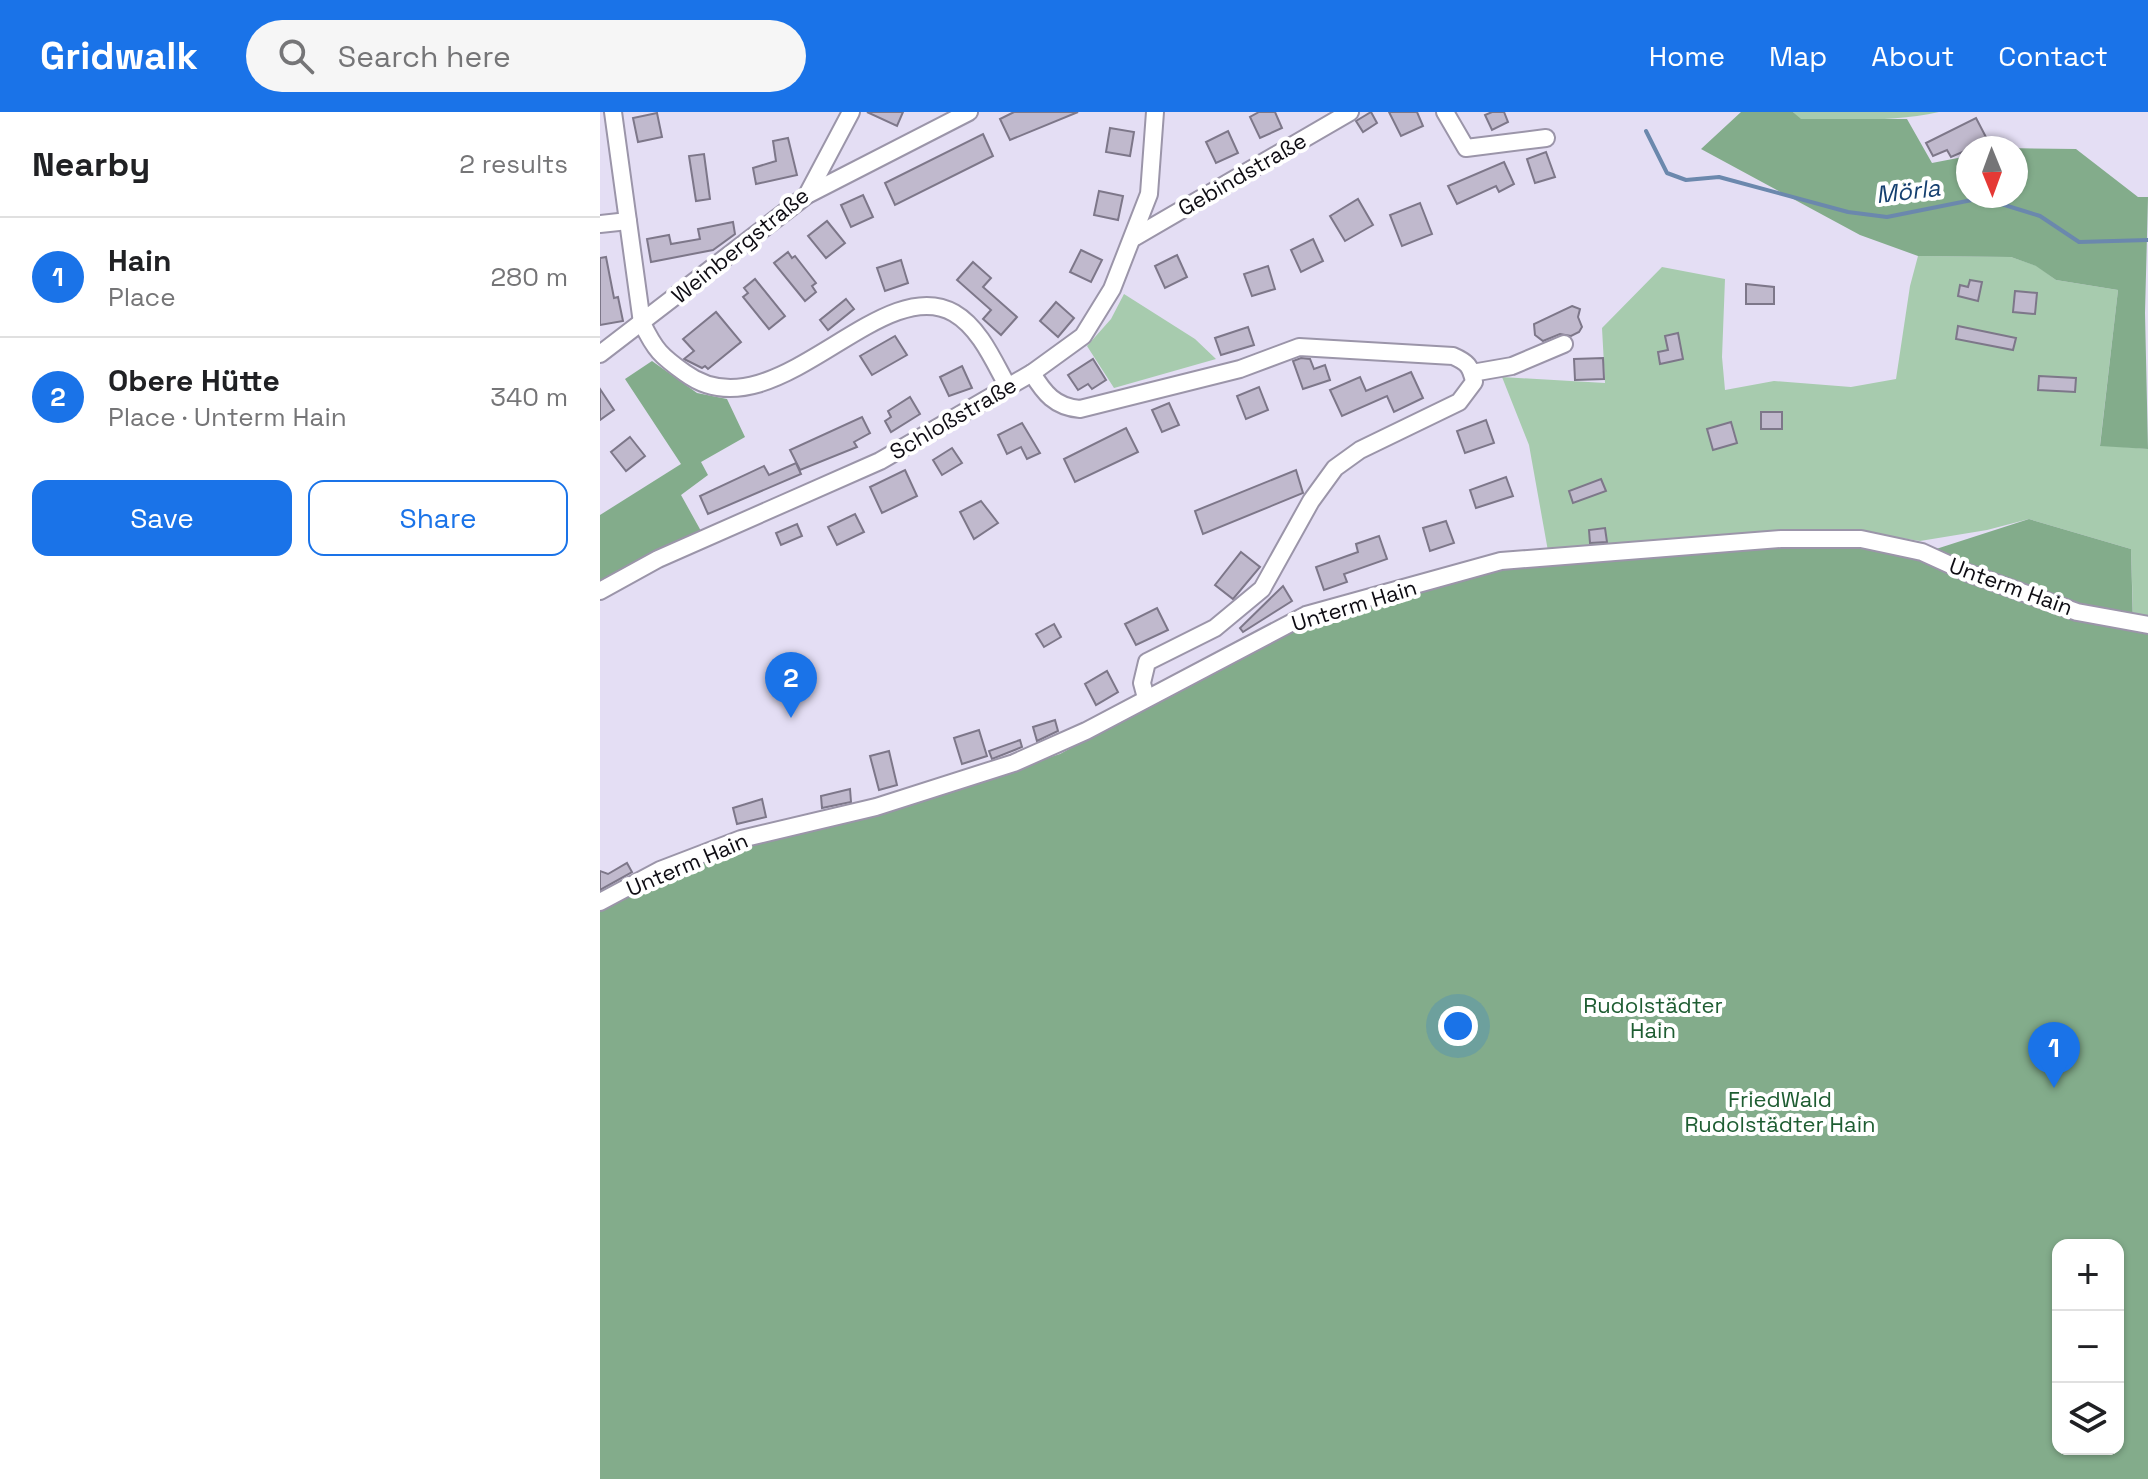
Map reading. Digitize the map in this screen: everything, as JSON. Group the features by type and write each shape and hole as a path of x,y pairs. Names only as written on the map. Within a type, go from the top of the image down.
{"street":[{"path":"613,112 642,323 655,352 698,383 728,389 765,381 804,365 907,308 940,308 954,313 968,325 1008,387"},
{"name":"Weinbergstraße","path":"600,354 807,195 851,112"},
{"path":"807,195 969,112"},
{"name":"Schloßstraße","path":"600,591 658,559 880,461 1032,373 1083,336 1112,289 1135,237 1149,194 1155,112"},
{"name":"Gebindstraße","path":"1135,237 1350,112"},
{"path":"1445,112 1464,155 1546,138"},
{"path":"1149,194 1180,209"},
{"path":"600,224 628,221"},
{"path":"1472,373 1512,366 1564,344"},
{"path":"1032,373 1050,398 1062,406 1080,409 1240,369 1299,347 1453,356 1465,361 1472,373 1474,382 1459,402 1360,450 1335,468 1311,501 1262,589 1215,628 1147,662 1142,683 1146,698"},
{"name":"Unterm Hain","path":"600,902 660,870 741,839 876,807 1014,763 1086,731 1306,615 1501,561 1781,539 1861,539 1910,549 2077,612 2148,625"}],"green space":[{"path":"1741,112 1793,112 1801,119 1907,119 1932,163 1956,158 1956,208 2028,208 2028,148 2076,149 2138,197 2148,197 2145,313 2148,449 2100,446 2118,290 2056,280 2036,266 2011,257 1918,256 1860,235 1701,149"},
{"path":"1793,112 1939,112 1853,120 1800,119"},
{"path":"1918,256 2011,257 2037,266 2056,280 2118,290 2100,445 2148,449 2148,616 2133,614 2131,549 2029,519 1987,530 1920,541 1857,531 1548,551 1529,445 1502,377 1605,383 1602,328 1662,267 1725,279 1722,357 1725,390 1774,381 1851,387 1896,379 1910,286"},
{"path":"1124,294 1195,339 1216,359 1114,388 1087,346 1111,319"},
{"path":"652,361 697,393 727,399 745,437 701,462 708,475 681,495 701,531 600,584 600,515 681,464 625,379"},
{"name":"Rudolstädter Hain","path":"2029,519 2131,549 2133,624 2148,627 2148,1479 600,1479 600,910 655,880 733,846 985,778 1060,754 1274,637 1327,614 1511,564 1815,544 1933,550"}],"building":[{"path":"867,112 903,112 897,126"},
{"path":"1014,112 1078,112 1010,140 1000,119"},
{"path":"1259,112 1275,112 1282,128 1260,138 1250,117"},
{"path":"1371,112 1377,123 1363,132 1356,121"},
{"path":"1389,112 1417,112 1423,126 1401,136"},
{"path":"1504,112 1508,122 1492,130 1485,115"},
{"path":"657,113 662,137 638,142 633,118"},
{"path":"1976,118 1985,136 1956,136 1956,155 1951,157 1947,150 1933,156 1926,143"},
{"path":"1110,128 1134,132 1130,156 1106,152"},
{"path":"1228,131 1238,153 1216,163 1206,142"},
{"path":"983,134 993,156 895,205 885,183"},
{"path":"788,138 797,175 756,184 753,168 776,161 773,141"},
{"path":"1546,152 1555,177 1535,183 1527,159"},
{"path":"704,154 710,199 696,201 689,156"},
{"path":"1504,162 1514,184 1499,192 1496,186 1457,204 1448,186"},
{"path":"1099,191 1123,196 1118,220 1094,215"},
{"path":"863,195 873,217 851,227 841,205"},
{"path":"1358,199 1373,225 1345,241 1330,216"},
{"path":"1420,203 1432,234 1402,246 1390,215"},
{"path":"827,221 845,243 826,258 808,236"},
{"path":"733,222 735,234 713,250 651,262 647,239 669,235 671,244 700,239 698,229"},
{"path":"1313,239 1323,261 1301,272 1291,250"},
{"path":"1081,250 1102,260 1091,282 1070,272"},
{"path":"788,252 792,258 795,256 816,283 812,286 816,292 805,301 774,263"},
{"path":"1177,255 1187,277 1165,288 1155,266"},
{"path":"606,257 614,298 618,297 623,321 600,325 600,258"},
{"path":"901,260 908,283 885,291 877,268"},
{"path":"973,262 991,278 983,287 1017,317 1001,335 983,319 991,310 957,280"},
{"path":"1268,266 1275,289 1252,296 1244,274"},
{"path":"755,279 785,316 769,329 743,297 748,293 744,288"},
{"path":"1970,280 1982,282 1978,301 1958,296 1960,285 1968,287"},
{"path":"1746,284 1774,287 1774,304 1746,304"},
{"path":"2015,291 2037,293 2035,314 2013,312"},
{"path":"846,299 854,309 828,330 820,320"},
{"path":"1056,302 1074,318 1058,337 1040,321"},
{"path":"1572,306 1580,309 1578,317 1582,327 1579,332 1571,336 1560,334 1543,341 1535,335 1534,324"},
{"path":"716,312 741,342 708,369 705,366 702,368 684,359 694,351 683,339"},
{"path":"1958,326 2016,338 2013,350 1956,339"},
{"path":"1248,327 1254,345 1221,355 1215,338"},
{"path":"1678,333 1683,359 1660,364 1658,352 1668,350 1665,336"},
{"path":"895,336 907,355 872,375 860,356"},
{"path":"1603,358 1604,379 1575,380 1574,359"},
{"path":"1093,359 1106,380 1092,389 1088,384 1078,390 1068,375"},
{"path":"1310,359 1314,369 1325,365 1330,380 1303,389 1293,361"},
{"path":"962,366 972,388 949,396 940,377"},
{"path":"1411,372 1423,398 1394,412 1387,396 1342,416 1330,390 1360,377 1366,391"},
{"path":"2039,376 2076,378 2075,392 2038,390"},
{"path":"1259,387 1268,410 1246,419 1237,396"},
{"path":"600,389 614,410 600,420"},
{"path":"910,397 920,414 891,432 885,421 891,417 888,411"},
{"path":"1169,403 1179,425 1162,432 1152,410"},
{"path":"1761,412 1782,412 1782,429 1761,429"},
{"path":"862,417 870,433 854,442 857,447 800,470 790,450"},
{"path":"1486,420 1494,443 1465,453 1457,431"},
{"path":"1731,422 1737,443 1713,450 1707,429"},
{"path":"1022,423 1040,453 1027,459 1021,447 1007,454 998,435"},
{"path":"1126,428 1138,452 1075,482 1064,459"},
{"path":"630,437 645,456 626,471 611,452"},
{"path":"952,448 962,463 942,475 933,460"},
{"path":"796,463 801,474 708,514 700,496 764,466 769,475"},
{"path":"905,470 917,496 882,513 870,487"},
{"path":"1296,470 1303,493 1203,534 1195,511"},
{"path":"1506,477 1513,496 1476,508 1470,490"},
{"path":"1601,479 1606,491 1573,503 1569,491"},
{"path":"981,501 998,523 974,539 960,512"},
{"path":"855,514 864,532 837,545 828,527"},
{"path":"1446,521 1454,543 1430,551 1423,528"},
{"path":"797,524 802,536 781,545 776,533"},
{"path":"1605,528 1607,542 1590,543 1589,530"},
{"path":"1379,536 1387,559 1344,574 1347,582 1324,590 1316,567 1358,552 1356,544"},
{"path":"1241,552 1260,567 1233,599 1215,585"},
{"path":"1283,586 1292,601 1243,632 1240,628"},
{"path":"1157,608 1168,630 1136,645 1125,624"},
{"path":"1054,624 1061,637 1044,647 1036,634"},
{"path":"1107,671 1118,692 1096,705 1085,684"},
{"path":"1055,720 1058,731 1037,741 1033,727"},
{"path":"979,730 987,756 962,764 954,738"},
{"path":"1020,740 1022,747 992,759 989,751"},
{"path":"889,751 897,785 879,790 870,756"},
{"path":"850,789 851,802 822,808 821,796"},
{"path":"762,799 766,817 737,824 733,808"},
{"path":"627,863 632,872 600,890 600,871 608,874"}],"waterway":[{"name":"Mörla","path":"1646,131 1667,173 1686,180 1719,177 1848,212 1887,217 1982,198 2040,216 2079,242 2148,240"}],"place":[{"name":"Obere Hütte","path":"791,718"},
{"name":"Hain","path":"2054,1088"}],"park label":[{"name":"FriedWald Rudolstädter Hain","path":"1780,1112"}]}
